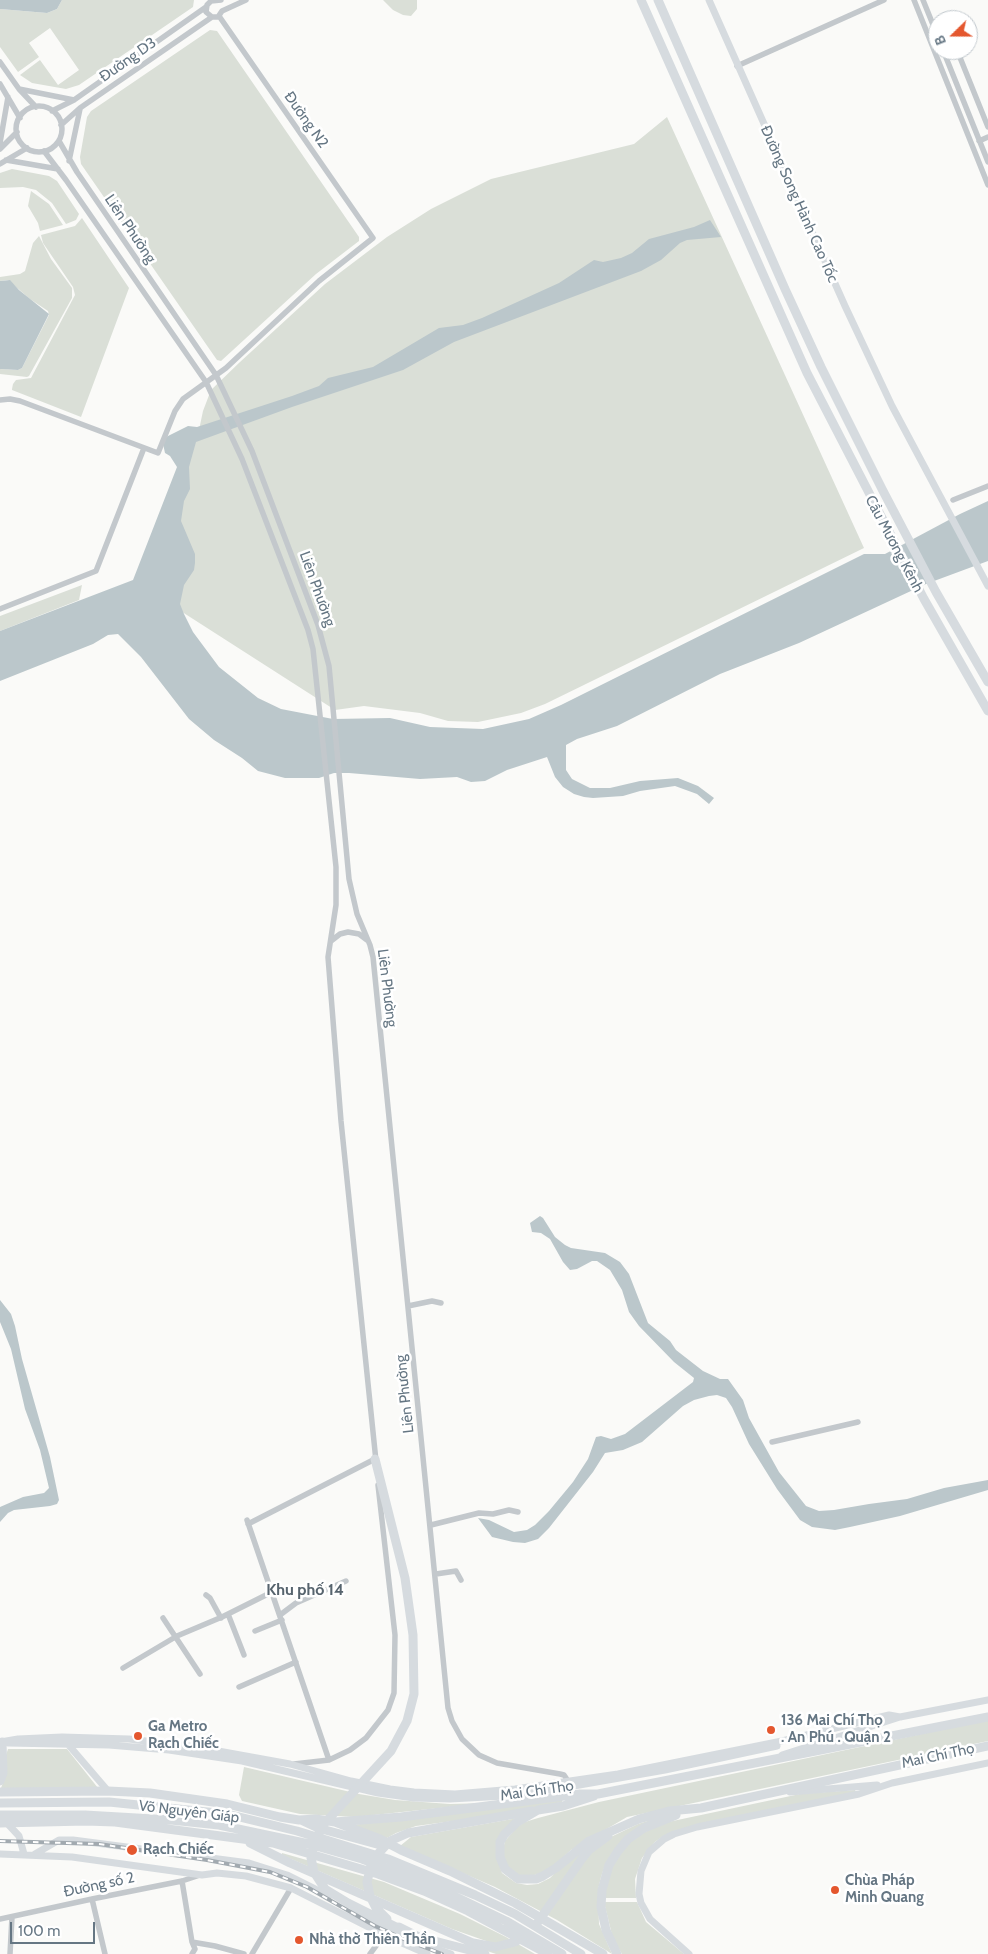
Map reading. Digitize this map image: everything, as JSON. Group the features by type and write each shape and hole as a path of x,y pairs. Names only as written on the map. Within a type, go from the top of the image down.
{"highway":[{"name":"Cầu Mương Kênh","path":"641,0 807,373 919,590 988,711"},
{"name":"Cầu Mương Kênh","path":"658,0 821,367 904,532 988,682"},
{"path":"375,1459 405,1578 413,1635 414,1694 404,1728 391,1751 324,1824 315,1840 311,1855 314,1872 326,1889 348,1903 404,1931 419,1937 483,1953"},
{"name":"Mai Chí Thọ","path":"404,1931 383,1916 376,1908 370,1896 367,1882 371,1865 380,1850 398,1837 408,1833 528,1812 580,1801 598,1794 988,1717"},
{"path":"0,1781 3,1772 1,1742"},
{"name":"Mai Chí Thọ","path":"696,1808 988,1746"},
{"name":"Võ Nguyên Giáp","path":"0,1792 108,1791 204,1800 299,1820 318,1828 401,1850"},
{"name":"Mai Chí Thọ","path":"335,1822 401,1817 580,1794 598,1794"},
{"name":"Võ Nguyên Giáp","path":"0,1802 109,1802 227,1814 290,1829 372,1858"},
{"path":"227,1814 246,1808"},
{"path":"617,1954 606,1930 601,1907 603,1884 609,1865 628,1839 644,1828 696,1808"},
{"path":"538,1810 516,1823 500,1842 499,1850 502,1863 511,1874 518,1878 527,1880 543,1876 589,1842 624,1824 669,1811 696,1808"},
{"name":"Võ Nguyên Giáp","path":"2,1820 136,1816 214,1824 372,1858"},
{"path":"277,1816 290,1829"},
{"name":"Võ Nguyên Giáp","path":"299,1820 316,1819 335,1822 380,1839 515,1903 603,1954"},
{"name":"Võ Nguyên Giáp","path":"2,1820 105,1822 273,1843 378,1874 468,1910 521,1934"},
{"path":"193,1832 214,1824 290,1863 479,1944 495,1947 515,1942 526,1935 537,1923 572,1870 589,1850 624,1824"},
{"path":"372,1858 475,1895 531,1924 581,1954"},
{"path":"386,1863 506,1921 531,1940 562,1954"},
{"path":"531,1940 548,1954"}],"main road":[{"name":"Đường Song Hành Cao Tốc","path":"709,0 845,306 892,406 988,586"},
{"name":"Mai Chí Thọ","path":"765,1762 794,1750 900,1717 988,1700"},
{"name":"Mai Chí Thọ","path":"568,1784 585,1779 782,1741 889,1715 900,1717"},
{"path":"62,1737 108,1791"},
{"path":"1,1742 18,1739 62,1737 129,1739 196,1747 289,1768"},
{"name":"Mai Chí Thọ","path":"289,1768 374,1786 428,1793 485,1793 568,1784 665,1770 776,1747 782,1741"},
{"path":"1,1742 177,1751 289,1768"},
{"name":"Mai Chí Thọ","path":"690,1954 658,1927 644,1910 641,1903 639,1882 641,1871 649,1852 664,1839 697,1827 859,1794 892,1783 988,1763"},
{"name":"Mai Chí Thọ","path":"771,1792 892,1783"},
{"path":"2,1820 18,1836 24,1854"},
{"path":"34,1854 62,1840 73,1840 249,1863 268,1868 309,1885 388,1929 451,1954"},
{"path":"52,1844 53,1852 57,1856"},
{"path":"0,1854 57,1856 202,1875 232,1874 291,1888 384,1935 427,1954"},
{"path":"304,1894 309,1885"}],"street":[{"path":"220,13 221,5 219,1 208,3 207,13 212,17 220,13 246,0"},
{"path":"737,66 884,0"},
{"path":"914,0 988,185"},
{"path":"923,0 928,12"},
{"name":"Đường D3","path":"52,111 74,100 208,3"},
{"name":"Đường N2","path":"216,375 226,368 319,280 373,238 264,82 220,13"},
{"name":"Đường D3","path":"61,125 80,108 212,17"},
{"path":"158,41 164,50"},
{"path":"947,60 988,162"},
{"path":"961,60 988,126"},
{"path":"0,62 19,89 36,107"},
{"path":"0,84 20,118"},
{"path":"19,89 74,100"},
{"path":"0,143 8,97"},
{"path":"0,149 17,132 20,118 26,111 36,107 45,107 52,111 59,119 61,125 61,134 58,141 44,151 35,151 27,148 21,142 17,132"},
{"path":"69,161 80,108"},
{"path":"979,141 988,137"},
{"name":"Liên Phường","path":"58,141 69,161 216,375 252,451 318,625 329,666 351,891 357,914 373,957 436,1574 446,1699 452,1721 456,1730 470,1748 489,1760 519,1768 585,1779"},
{"path":"0,164 27,148"},
{"name":"Liên Phường","path":"44,151 206,382 233,437 308,630 316,668 337,893 328,957 341,1121 375,1459 395,1635 394,1693 388,1710 366,1738 350,1750 329,1760 289,1768"},
{"path":"6,160 58,169"},
{"path":"174,336 184,329"},
{"path":"0,400 20,401 158,453 178,407 190,394 216,375"},
{"path":"0,609 96,571 144,448"},
{"path":"953,500 988,486"},
{"path":"329,945 337,936 348,932 359,934 368,942"},
{"path":"408,1306 432,1301 441,1304"},
{"path":"772,1442 858,1422"},
{"path":"329,1760 248,1522 375,1459"},
{"path":"431,1526 479,1513 493,1514 509,1510 518,1512"},
{"path":"436,1574 456,1571 461,1580"},
{"path":"255,1631 281,1618 296,1603 346,1580"},
{"path":"123,1668 177,1636 221,1618 272,1592"},
{"path":"206,1595 210,1598 221,1618"},
{"path":"228,1614 244,1655"},
{"path":"163,1618 177,1636 200,1674"},
{"path":"239,1687 296,1662"},
{"path":"560,1774 564,1775 568,1784"},
{"name":"Mai Chí Thọ","path":"672,1816 787,1792"},
{"name":"Đường số 2","path":"0,1919 182,1881 202,1875"},
{"path":"182,1881 192,1942 195,1949 192,1954"},
{"path":"252,1954 291,1888"},
{"path":"92,1899 105,1954"},
{"path":"10,1954 12,1917"},
{"path":"370,1954 384,1935"},
{"path":"192,1942 244,1954"}],"shaded area":[{"path":"0,0 62,0 57,9 47,13 0,9"},
{"path":"62,0 194,0 193,7 79,85 66,89 32,83 20,75 40,60 58,85 79,70 50,28 29,43 39,57 18,72 0,47 0,9 47,13 57,9"},
{"path":"383,0 417,0 417,9 411,16 403,15 393,10"},
{"path":"210,30 217,31 359,237 359,241 316,274 221,361 217,360 81,164 80,157 87,117 91,111"},
{"path":"667,117 864,548 545,704 521,713 478,722 448,721 420,713 364,706 335,710 151,592 151,566 199,430 203,411 211,390 240,362 325,284 387,237 431,209 491,179 634,144"},
{"path":"12,169 49,176 57,181 79,214 76,220 66,224 52,203 36,190 23,187 0,188 0,173"},
{"path":"31,191 49,204 63,225 40,231 38,223 28,206"},
{"path":"82,218 129,288 81,417 12,389 16,380 31,378 75,295 73,287 43,243 41,235 75,226"},
{"path":"710,220 721,237 687,240 680,243 661,260 641,271 454,342 403,370 292,407 196,442 189,467 190,489 184,501 181,521 195,554 195,563 194,570 184,585 180,604 193,632 219,667 258,698 281,709 333,719 390,718 430,727 483,729 529,719 561,705 864,554 885,554 988,501 988,561 926,584 799,643 720,674 617,726 577,739 566,745 566,770 572,779 590,788 610,788 640,781 678,778 698,786 714,798 709,804 697,794 675,786 640,791 623,796 584,797 574,794 563,787 555,777 547,757 507,770 485,781 471,782 457,777 420,779 349,773 334,773 319,778 285,778 258,771 214,740 189,719 141,657 118,634 108,635 93,644 0,681 0,631 133,580 177,467 170,456 165,453 162,439 188,426 197,427 292,396 319,386 328,378 373,367 439,328 463,325 482,318 559,283 594,260 603,262 621,258 632,253 649,239 694,227"},
{"path":"39,236 51,259 72,288 72,298 29,376 0,374 0,369 18,370 22,368 49,315 48,311 30,299 8,280 0,281 0,277 20,274 25,271 33,243"},
{"path":"10,280 19,290 49,314 22,368 18,370 0,369 0,281"},
{"path":"82,585 79,600 0,631 0,616"},
{"path":"540,1216 555,1237 565,1245 571,1248 605,1253 620,1262 629,1274 648,1323 670,1341 676,1350 703,1371 720,1379 728,1379 743,1400 749,1418 779,1472 806,1506 819,1511 834,1510 907,1499 944,1488 988,1480 988,1490 900,1516 850,1527 835,1530 812,1527 800,1520 777,1489 749,1444 732,1407 726,1398 717,1395 694,1400 683,1406 642,1442 623,1450 605,1453 593,1472 549,1528 538,1539 525,1543 492,1537 478,1518 489,1520 514,1532 527,1530 535,1525 573,1482 588,1459 596,1437 601,1436 611,1439 625,1434 693,1382 694,1378 674,1362 639,1326 629,1312 622,1290 610,1270 597,1261 592,1261 577,1269 570,1270 563,1262 550,1239 541,1233 532,1232 530,1223"},
{"path":"0,1300 11,1314 15,1326 22,1359 50,1457 59,1500 57,1504 50,1506 14,1510 8,1513 0,1522 0,1507 23,1497 44,1493 49,1488 40,1450 25,1409 11,1349 0,1322"},
{"path":"988,1720 988,1741 627,1817 571,1850 548,1871 524,1878 507,1868 502,1853 505,1841 517,1827 538,1818 599,1802"},
{"path":"8,1749 67,1749 98,1788 1,1788 4,1780 5,1758"},
{"path":"244,1767 359,1794 395,1800 450,1804 486,1803 355,1817 300,1814 242,1801 239,1795"},
{"path":"855,1790 856,1792 663,1836 655,1842 642,1858 635,1879 636,1898 604,1898 609,1872 624,1848 638,1835 668,1822 800,1794"},
{"path":"562,1800 562,1802 498,1815 416,1826 385,1839 352,1825"},
{"path":"518,1818 496,1847 496,1855 502,1873 516,1883 527,1885 538,1884 550,1878 573,1855 638,1824 657,1818 642,1826 604,1868 601,1877 598,1890 599,1924 612,1954 557,1920 495,1887 400,1846 411,1837"},
{"path":"282,1853 384,1882 460,1914 535,1954 496,1954 487,1951 486,1941 452,1929 282,1855"},
{"path":"604,1902 637,1902 646,1922 684,1954 622,1954 613,1939"}],"railway":[{"path":"0,1841 99,1844 207,1860 270,1872 307,1887 375,1926 442,1954"}],"place":[{"name":"136 Mai Chí Thọ . An Phú . Quận 2","path":"771,1730"},
{"name":"Ga Metro Rạch Chiếc","path":"138,1736"},
{"name":"Rạch Chiếc","path":"132,1850"},
{"name":"Chùa Pháp Minh Quang","path":"835,1890"},
{"name":"Nhà thờ Thiên Thần","path":"299,1940"}],"district":[{"name":"Khu phố 14","path":"305,1590"}]}
